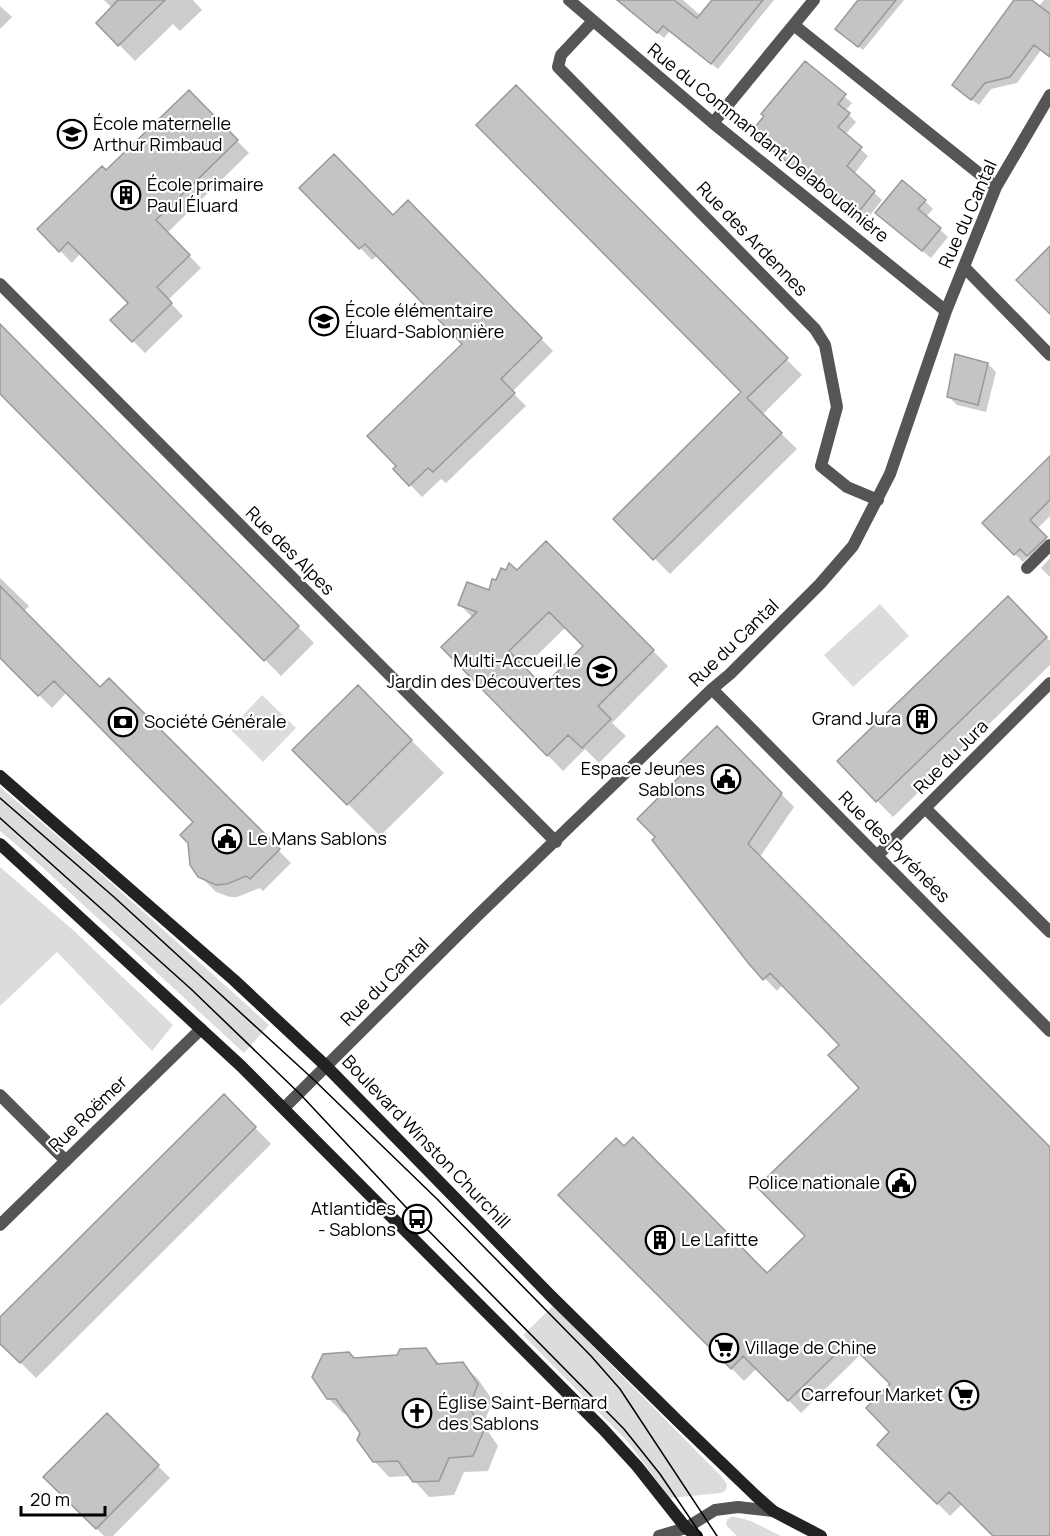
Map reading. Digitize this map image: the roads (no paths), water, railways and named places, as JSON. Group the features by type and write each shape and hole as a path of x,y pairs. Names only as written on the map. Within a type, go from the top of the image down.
{"street":[{"name":"Rue du Commandant Delaboudinière","path":"569,0 713,123 946,311"},
{"path":"713,123 795,26 814,0"},
{"name":"Rue des Ardennes","path":"593,21 561,55 558,67 815,329 825,345 837,407 821,466 847,487 878,500"},
{"path":"795,26 996,187"},
{"name":"Rue du Cantal","path":"284,1108 474,919 730,674 853,546 890,474 946,311 996,187 1050,95"},
{"path":"964,267 1050,355"},
{"name":"Rue des Alpes","path":"0,284 555,842"},
{"path":"1027,568 1050,545"},
{"name":"Rue du Jura","path":"877,856 1050,683"},
{"name":"Rue des Pyrénées","path":"712,689 1050,1031"},
{"name":"Boulevard Winston Churchill","path":"0,776 234,980 327,1066 566,1311 773,1511 821,1536"},
{"path":"925,808 1050,932"},
{"path":"0,844 284,1108 603,1429 637,1466 686,1528 697,1536"},
{"name":"Rue Roëmer","path":"0,1225 201,1029"},
{"path":"0,1095 66,1161"},
{"path":"659,1536 686,1528 715,1510 738,1507 773,1511"}],"tram line":[{"path":"0,798 114,897 313,1079 437,1199 591,1356 620,1389 717,1536"},
{"path":"0,818 191,989 300,1094 417,1219 624,1429 660,1474 702,1536"}],"place":[{"name":"École maternelle Arthur Rimbaud","path":"72,134"},
{"name":"École primaire Paul Éluard","path":"126,195"},
{"name":"École élémentaire Éluard-Sablonnière","path":"324,321"},
{"name":"Multi-Accueil le Jardin des Découvertes","path":"602,671"},
{"name":"Grand Jura","path":"922,719"},
{"name":"Société Générale","path":"123,722"},
{"name":"Espace Jeunes Sablons","path":"726,779"},
{"name":"Le Mans Sablons","path":"227,839"},
{"name":"Police nationale","path":"901,1183"},
{"name":"Atlantides - Sablons","path":"417,1219"},
{"name":"Le Lafitte","path":"660,1240"},
{"name":"Village de Chine","path":"724,1348"},
{"name":"Carrefour Market","path":"964,1395"},
{"name":"Église Saint-Bernard des Sablons","path":"417,1413"}]}
